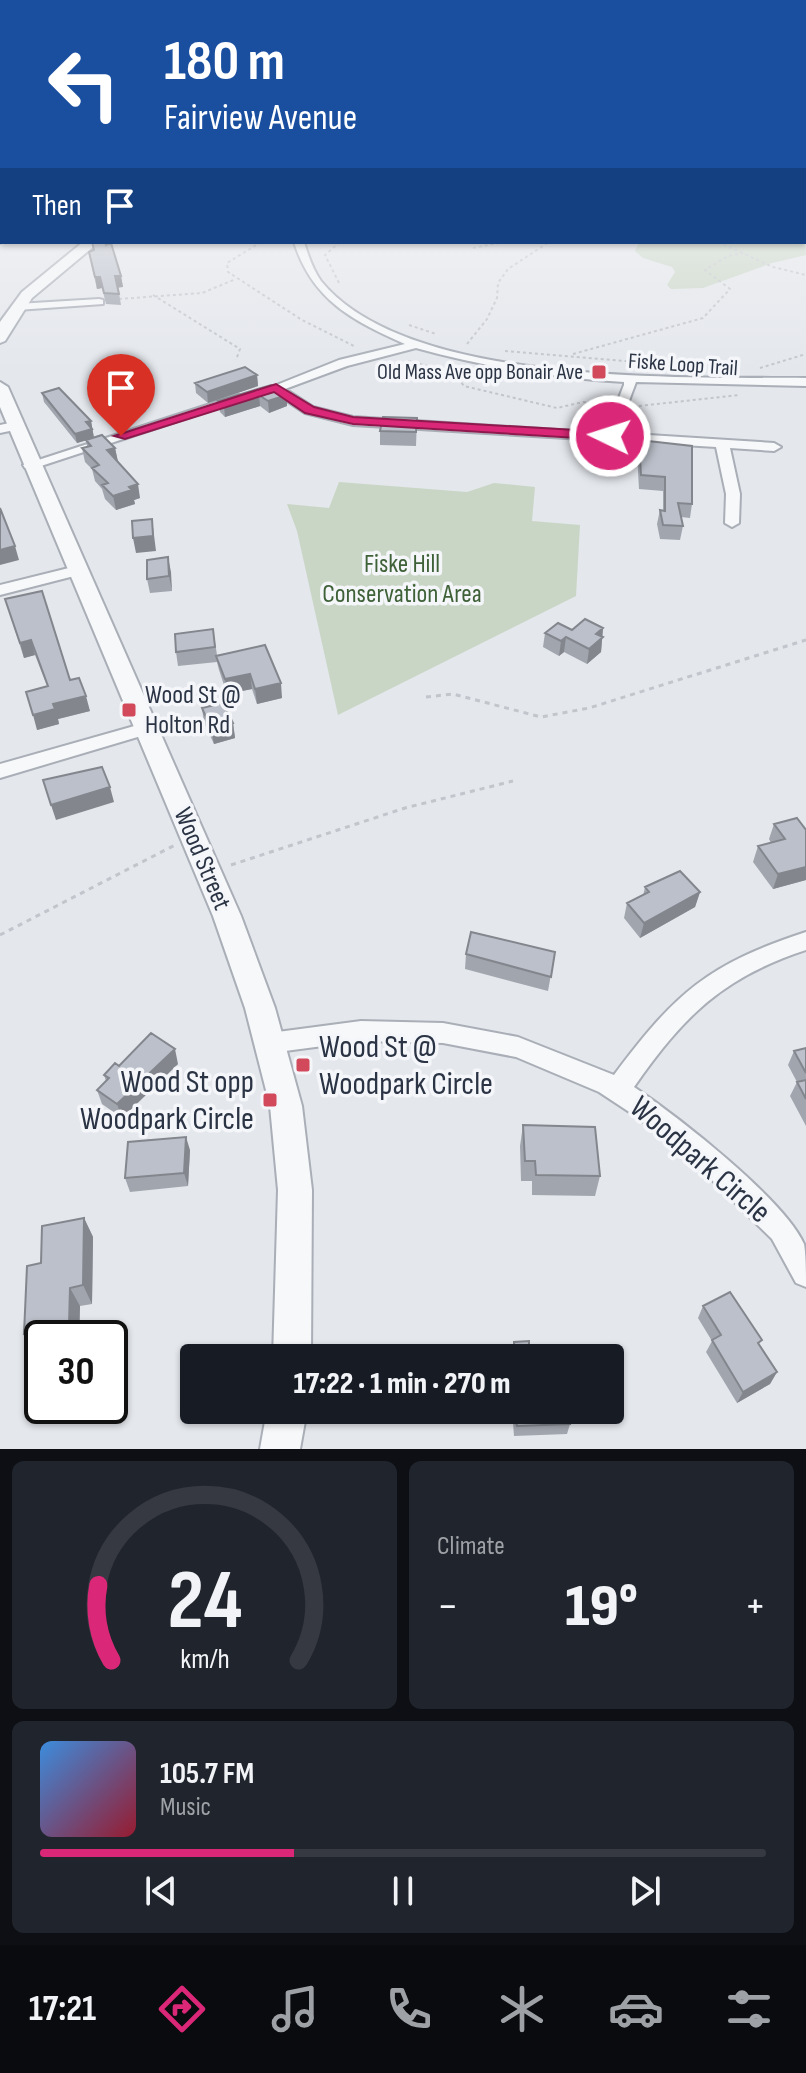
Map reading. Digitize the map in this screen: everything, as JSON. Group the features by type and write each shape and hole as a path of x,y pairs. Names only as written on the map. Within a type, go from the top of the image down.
{"street":[{"path":"0,338 17,307 46,276 89,244"},
{"path":"300,244 309,269 330,296 370,323 420,344 507,367 630,380 806,382"},
{"path":"17,307 99,302"},
{"path":"30,465 276,388 343,363 420,344"},
{"path":"610,436 617,411 628,395 630,380"},
{"name":"Wood Street","path":"0,387 7,427 30,465 208,872 239,945 270,1043 286,1106 295,1190 292,1344"},
{"path":"276,388 309,410 353,421 774,447"},
{"path":"722,443 733,494 732,523"},
{"path":"0,590 77,571"},
{"path":"0,771 145,729"},
{"name":"Woodpark Circle","path":"618,1090 658,1033 700,991 731,968 806,941"},
{"name":"Woodpark Circle","path":"270,1043 361,1031 443,1033 518,1047 618,1090 720,1170 781,1230 806,1273"},
{"path":"280,1449 284,1424"}],"path":[{"path":"338,244 325,255 340,285"},
{"path":"473,248 494,244"},
{"path":"478,346 467,344 487,319 497,298 498,283 508,269 546,244"},
{"path":"723,244 773,267 806,275"},
{"path":"569,355 703,318 730,289 705,270 728,256 743,253"},
{"path":"99,302 202,293 237,279"},
{"path":"153,295 240,349 236,360"},
{"path":"407,325 437,335"},
{"name":"Fiske Loop Trail","path":"500,351 675,365"},
{"name":"Fiske Loop Trail","path":"755,369 806,354"},
{"path":"426,697 453,694 541,717 589,708 806,640"},
{"path":"208,872 402,807 458,791 513,781"},
{"path":"0,935 32,922 136,862 193,837"}],"green space":[{"path":"638,244 806,244 806,255 772,263 703,288 671,289 667,285 675,272 672,267 643,258 635,251"},
{"name":"Fiske Hill Conservation Area","path":"339,482 467,492 494,483 535,487 532,521 580,525 576,596 338,715 297,531 287,504 329,508"}],"building":[{"path":"92,244 111,244 121,276 115,276 119,294 104,293 100,277 95,277 89,252 94,250"},
{"path":"245,367 257,375 207,392 195,383"},
{"path":"271,385 287,395 268,401 259,395 224,406 218,401"},
{"path":"129,387 143,398 123,405 109,394"},
{"path":"59,388 91,421 86,422 92,429 75,434 42,393"},
{"path":"383,417 417,418 416,432 380,431"},
{"path":"102,435 115,448 107,450 138,484 129,487 132,490 113,496 102,485 108,483 92,468 99,465 82,448 91,446 86,440"},
{"path":"639,440 692,446 692,504 678,503 683,526 663,525 660,510 665,511 665,477 641,475"},
{"path":"0,508 15,546 0,550"},
{"path":"152,519 153,536 133,538 132,521"},
{"path":"168,557 169,576 147,579 147,560"},
{"path":"42,591 70,680 79,678 86,696 53,704 55,709 33,715 26,692 48,686 31,640 20,643 5,599"},
{"path":"585,619 603,628 596,634 603,637 589,649 566,637 561,641 545,633 558,623 572,630"},
{"path":"213,629 215,647 176,652 175,634"},
{"path":"265,645 281,683 255,689 250,674 225,679 216,656"},
{"path":"223,703 233,723 211,729 202,708"},
{"path":"102,767 110,787 51,805 43,780"},
{"path":"797,818 806,830 806,867 778,874 758,846 785,839 774,824"},
{"path":"680,871 700,892 644,923 627,903 649,892 645,887"},
{"path":"471,932 555,952 551,977 466,954"},
{"path":"151,1033 175,1049 117,1104 97,1090 109,1078 104,1075 115,1063 119,1066"},
{"path":"806,1048 806,1073 794,1051"},
{"path":"806,1080 806,1099 797,1082"},
{"path":"523,1125 595,1127 600,1176 536,1175 535,1161 525,1161"},
{"path":"186,1137 184,1173 125,1178 128,1142"},
{"path":"84,1218 83,1285 70,1288 69,1320 25,1320 27,1266 41,1263 42,1226"},
{"path":"730,1292 762,1340 758,1343 777,1372 743,1392 712,1340 721,1335 703,1306"},
{"path":"517,1424 570,1424 517,1426"}],"place":[{"name":"Old Mass Ave opp Bonair Ave","path":"599,372"},
{"name":"Wood St @ Holton Rd","path":"129,710"},
{"name":"Wood St @ Woodpark Circle","path":"303,1065"},
{"name":"Wood St opp Woodpark Circle","path":"270,1100"}],"route":[{"path":"121,436 276,388 309,410 353,421 610,436"}]}
